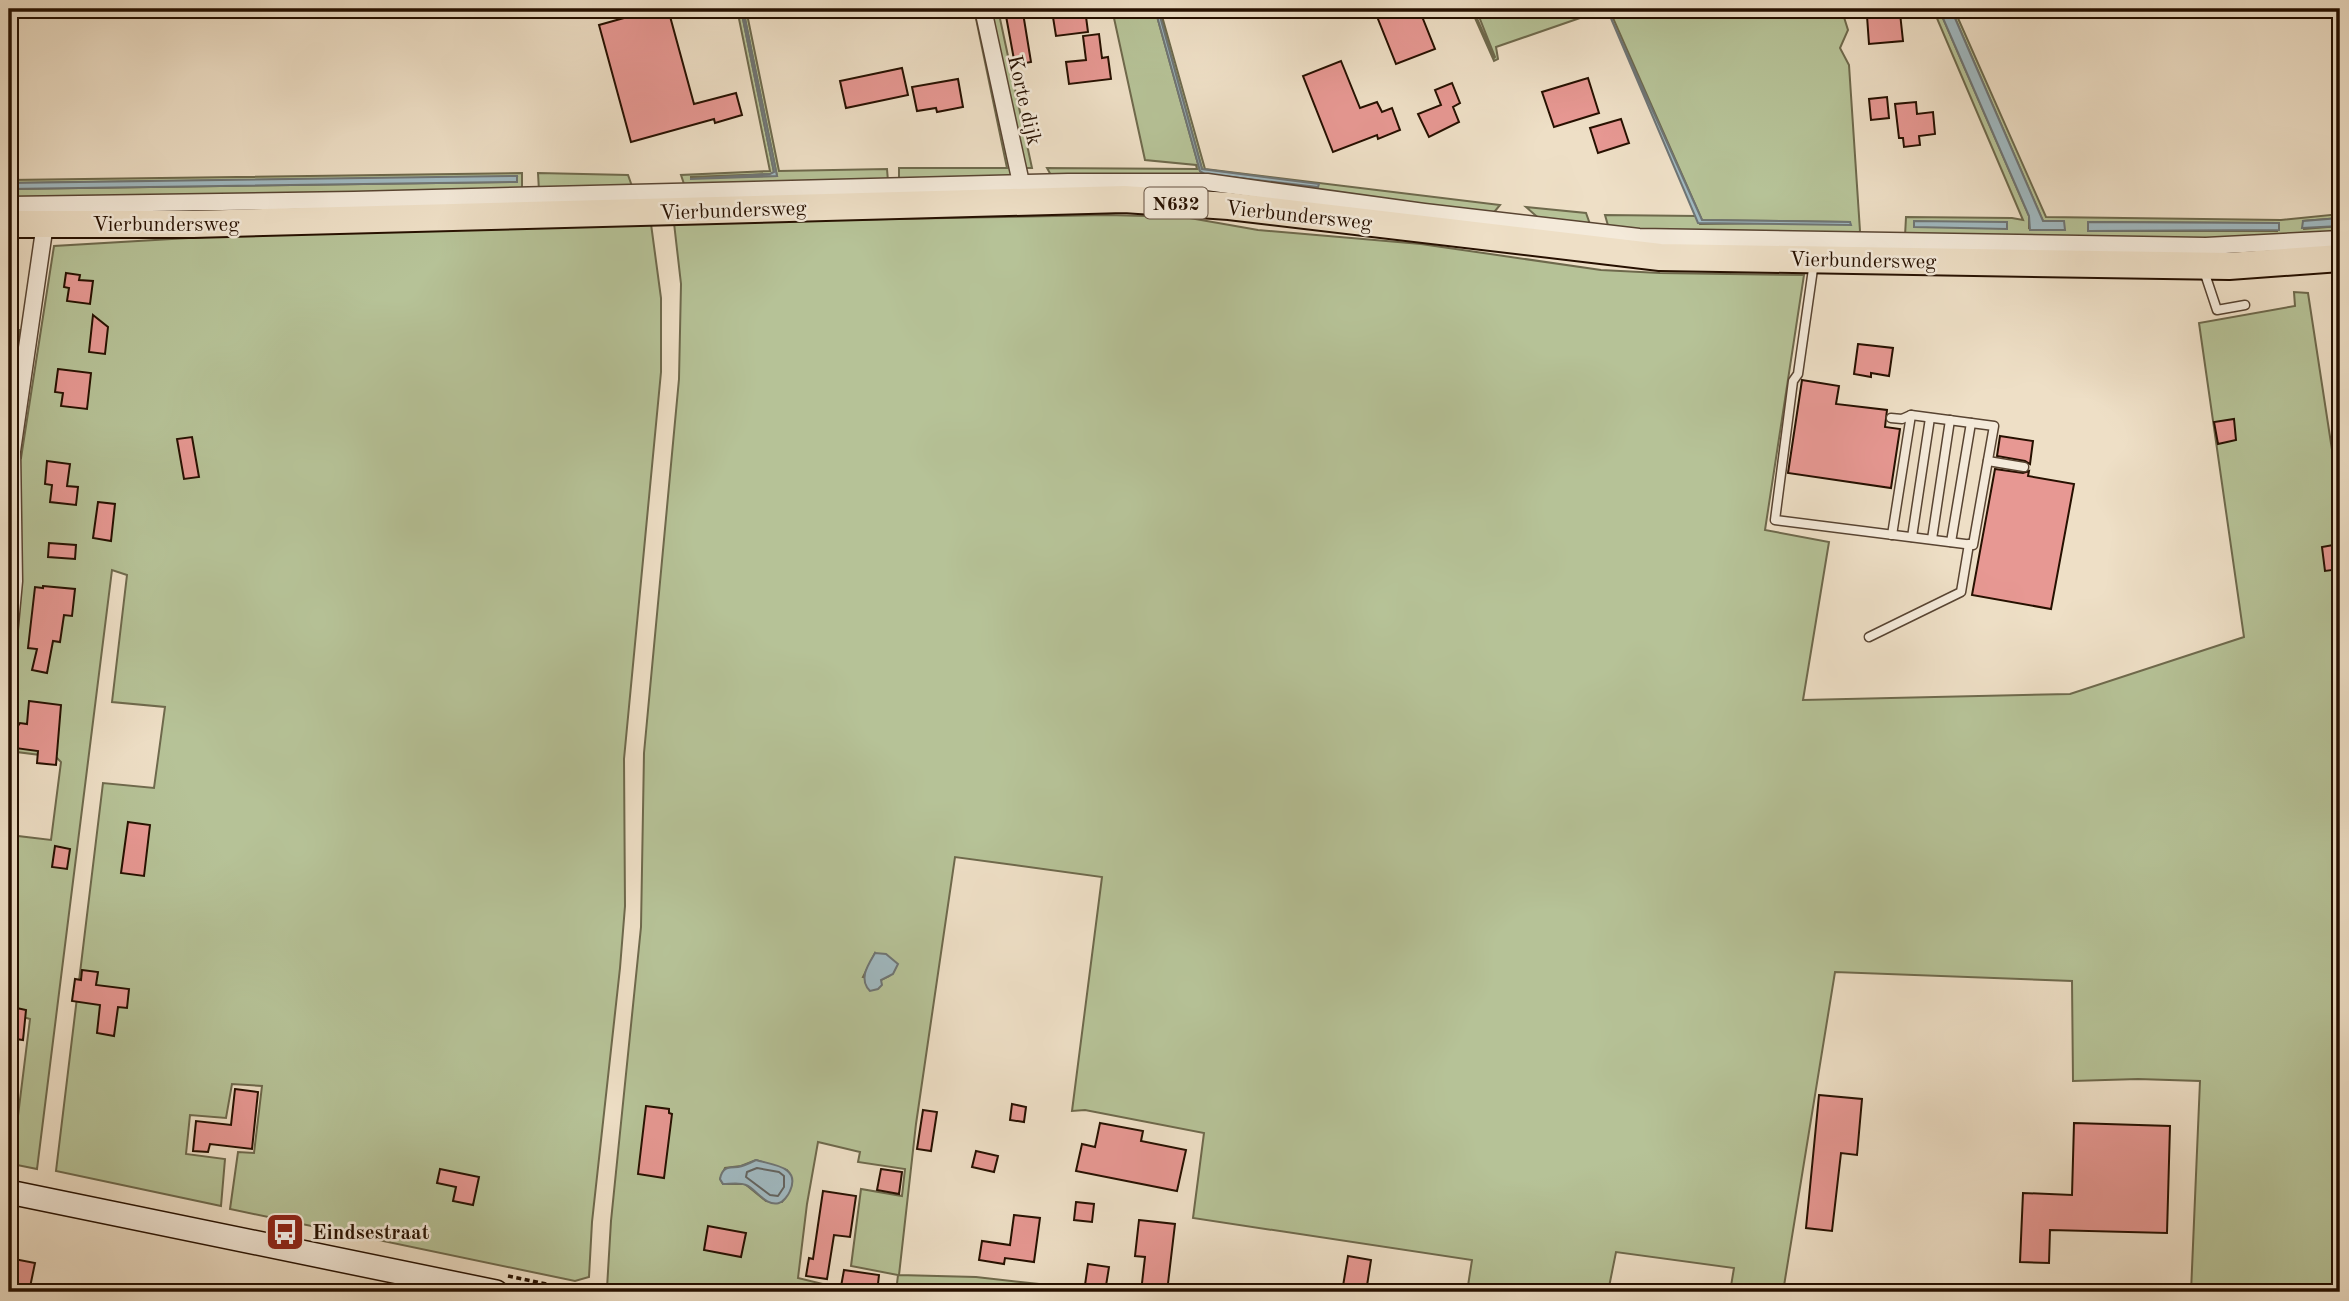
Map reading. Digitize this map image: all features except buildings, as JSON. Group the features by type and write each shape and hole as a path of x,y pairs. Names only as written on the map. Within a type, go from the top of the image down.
{"main road":[{"name":"Vierbundersweg","path":"9,224 46,214 193,224 1023,192 1203,205 1660,257 2229,266 2340,258"}],"street":[{"name":"Korte dijk","path":"983,9 1023,192"},
{"name":"Vierbundersweg","path":"1023,192 1208,182 1437,214 1639,237 2206,246 2340,239"},
{"name":"Vierbundersweg","path":"9,205 46,214"},
{"path":"9,635 14,581 11,541 16,376 46,214"},
{"path":"9,1192 496,1292"}],"lane":[{"path":"1815,259 1798,374 1793,381 1775,520 1973,545 1994,426 1911,415 1902,419 1891,418"},
{"path":"2202,265 2217,310 2245,305"},
{"path":"1892,535 1911,415"},
{"path":"1912,537 1930,418"},
{"path":"1932,540 1950,420"},
{"path":"1951,542 1971,423"},
{"path":"1987,461 2024,467"},
{"path":"1868,637 1961,592 1969,544"}],"green space":[{"path":"737,9 741,9 774,172 690,177 777,176 743,9 746,9 779,171 887,169 888,181 685,187 681,175 770,171"},
{"path":"974,9 979,9 1017,178 899,181 899,168 1007,168"},
{"path":"988,9 1029,9 999,14 1032,168 1024,168"},
{"path":"1112,9 1155,9 1200,171 1205,174 1318,186 1318,183 1202,169 1158,9 1205,169 1500,205 1491,216 1232,181 1052,177 1047,168 1197,169 1196,165 1145,160"},
{"path":"1471,9 1494,58 1476,9 1606,9 1496,47 1498,59 1494,61"},
{"path":"1609,9 1845,9 1843,14 1848,30 1840,48 1849,65 1860,231 1856,235 1609,229 1605,215 1697,216 1700,224 1851,222 1702,220"},
{"path":"1933,9 1939,9 2029,216 2029,228 2064,221 2043,221 1951,9 1954,9 2046,217 2281,220 2340,214 2340,218 2303,221 2304,229 2340,226 2340,233 2245,240 1905,236 1906,217 2023,220","holes":["2088,222 2278,223 2277,231 2088,231"]},
{"path":"522,173 522,192 9,200 9,189 516,182 517,177 9,183 9,180"},
{"path":"538,173 628,175 633,189 539,191"},
{"path":"1526,207 1586,213 1591,227 1543,222"},
{"path":"1107,215 1184,217 1258,230 1421,244 1601,270 1804,275 1765,530 1829,542 1803,700 2070,694 2244,637 2199,323 2295,306 2294,292 2308,293 2340,502 2340,1292 2191,1292 2200,1081 2073,1081 2072,981 1835,972 1783,1292 1730,1292 1734,1268 1616,1252 1608,1292 1467,1292 1472,1260 1193,1218 1204,1133 1085,1110 1072,1111 1102,877 955,857 916,1124 899,1275 976,1277 1038,1284 1037,1292 896,1292 898,1275 851,1266 861,1189 902,1196 905,1169 858,1162 860,1152 818,1142 798,1278 831,1286 830,1292 629,1292 607,1288 611,1221 641,927 644,753 679,379 681,284 674,223","holes":["875,953 889,976 881,980 863,977","756,1160 787,1170 790,1174 791,1187 782,1202 766,1201 745,1184 723,1184 720,1179 725,1168"]},
{"path":"651,224 661,298 661,372 624,759 625,906 592,1222 589,1277 575,1281 230,1209 238,1152 254,1153 262,1086 232,1084 226,1118 190,1115 186,1154 225,1159 221,1206 56,1171 103,783 154,788 165,707 112,702 127,575 112,570 37,1169 12,1164 30,1019 9,1013 9,835 51,840 61,762 56,757 9,751 9,456 21,458 54,246 307,231"},
{"path":"9,330 20,330 9,412"}],"water":[{"path":"741,9 777,176 690,179 774,172"},
{"path":"1155,9 1158,9 1202,169 1319,184 1318,187 1205,174 1200,171"},
{"path":"1607,9 1702,220 1850,222 1851,225 1698,223"},
{"path":"1939,9 1951,9 2043,221 2064,221 2065,230 2030,230 2029,216"},
{"path":"517,176 517,182 9,189 9,183"},
{"path":"2340,218 2340,226 2302,228 2303,221"},
{"path":"1914,221 2007,222 2007,229 1914,227"},
{"path":"2088,222 2279,223 2279,230 2088,231"},
{"path":"875,953 886,954 898,964 893,974 881,980 882,985 878,989 870,991 864,977"},
{"path":"756,1160 777,1165 792,1176 790,1191 781,1202 774,1204 746,1185 723,1184 720,1179 726,1169"}],"place":[{"name":"Eindsestraat","path":"285,1232"}]}
